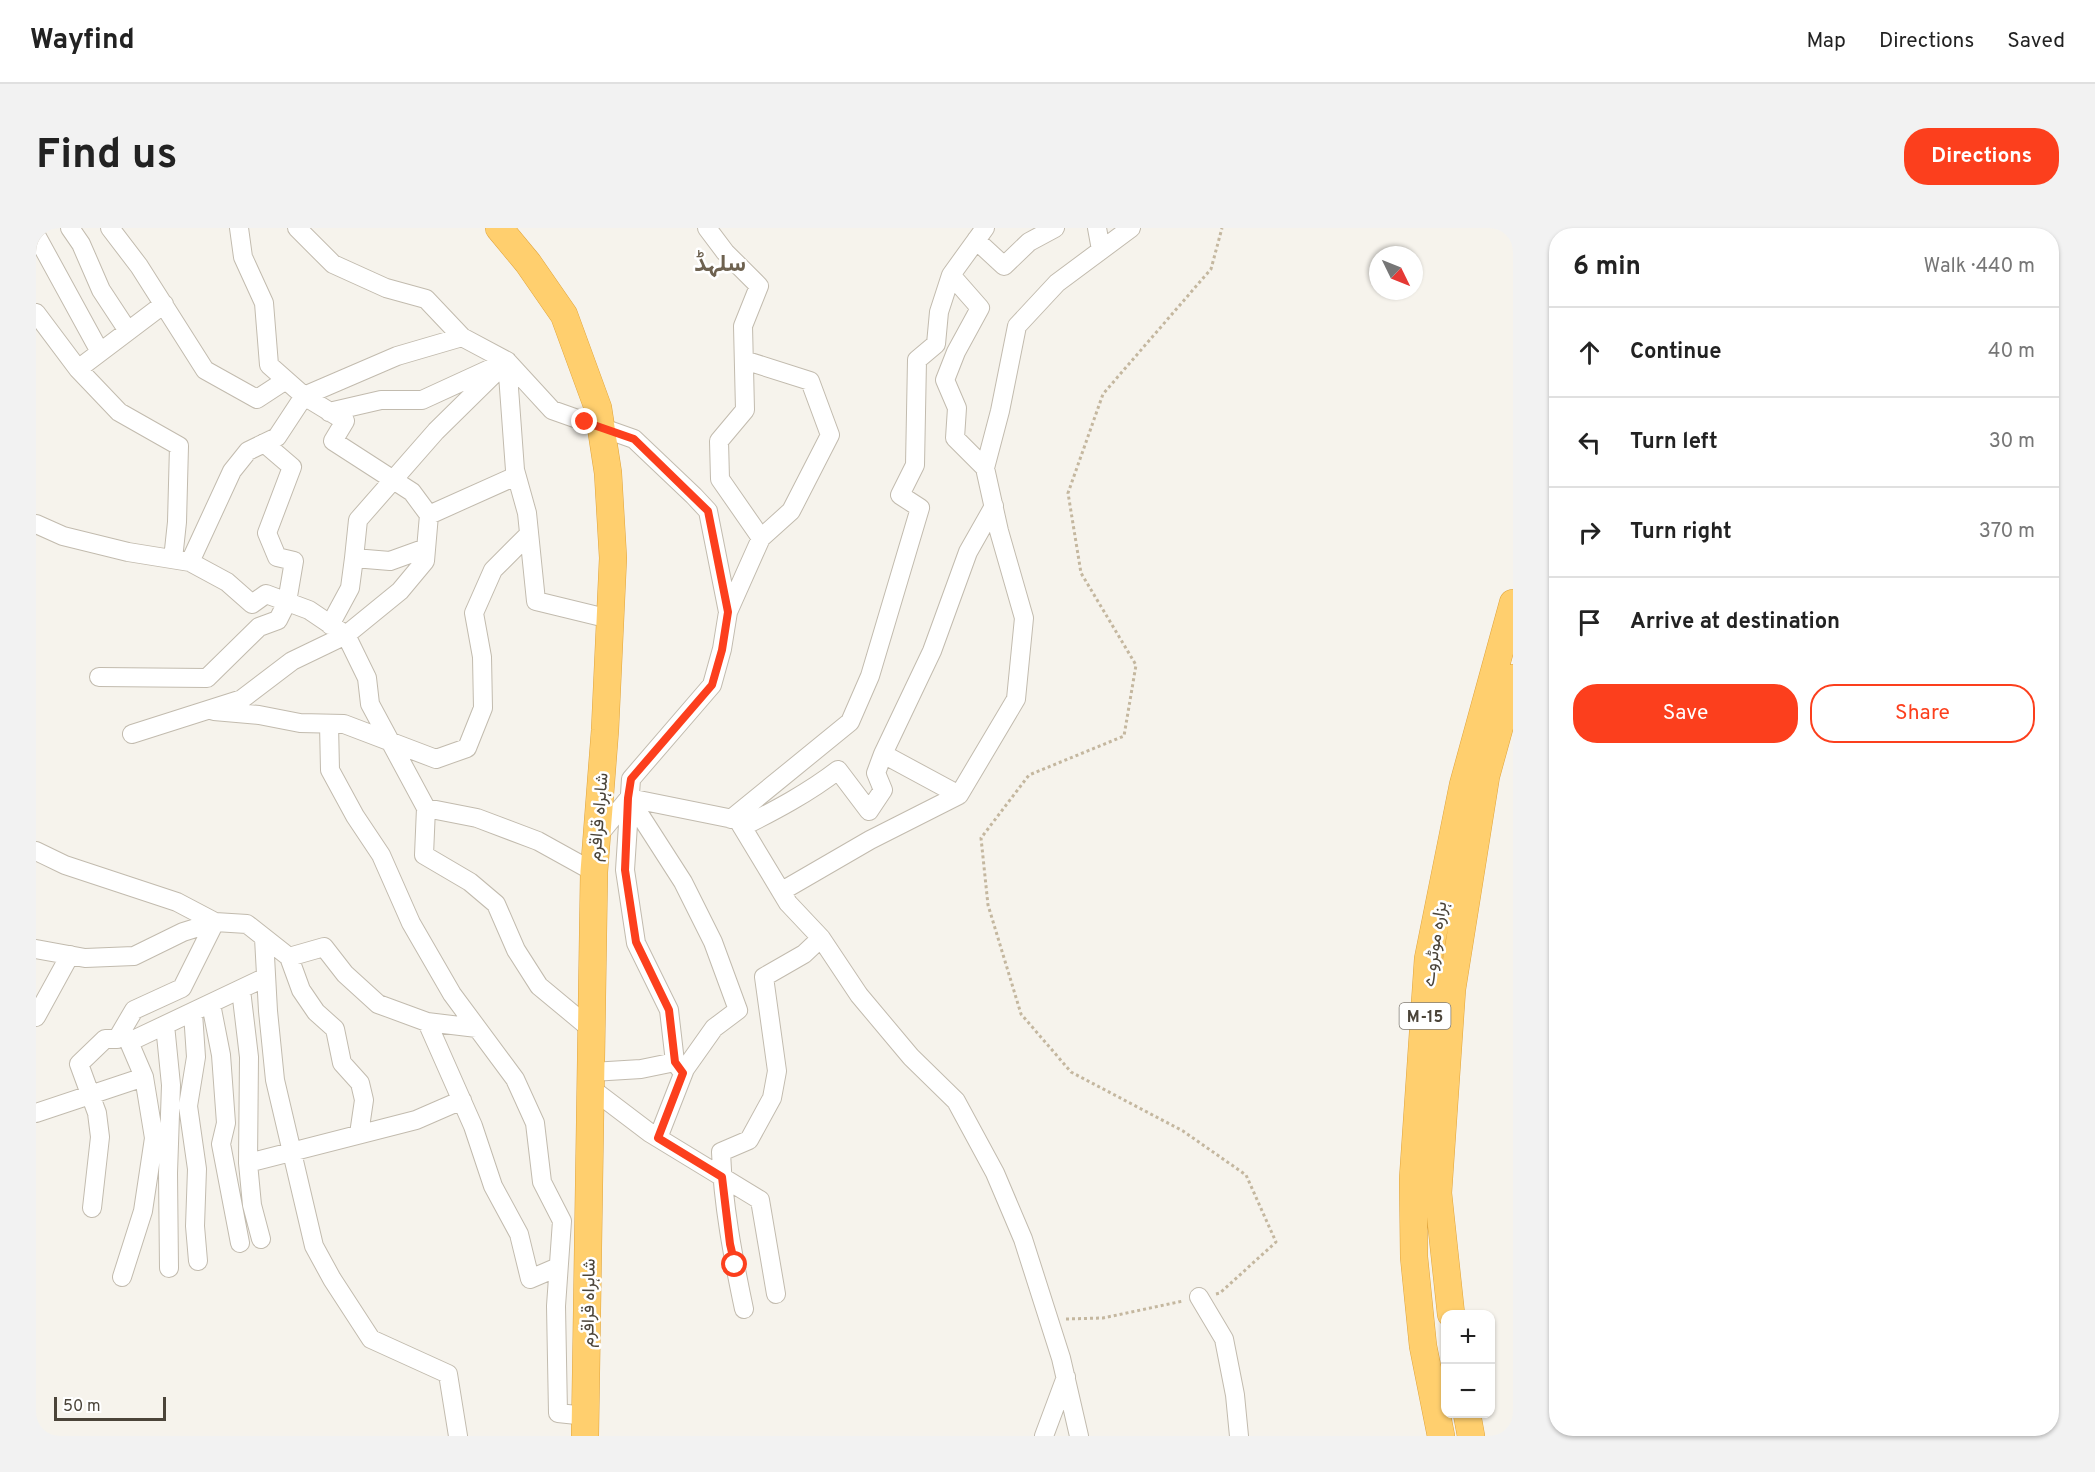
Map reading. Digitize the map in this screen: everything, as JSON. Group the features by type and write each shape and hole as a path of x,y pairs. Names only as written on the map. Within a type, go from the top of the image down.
{"highway":[{"name":"شاہراہ قراقرم","path":"499,228 528,263 564,315 598,408 608,473 613,558 605,730 594,872 585,1426"},
{"name":"ہزارہ موٹروے","path":"1441,1436 1423,1346 1414,1257 1413,1179 1428,959 1463,785 1513,603"},
{"name":"ہزارہ موٹروے","path":"1452,1310 1438,1193 1452,989 1486,776 1513,678"},
{"path":"1468,1418 1471,1436"}],"street":[{"path":"70,228 81,244 101,290 128,331"},
{"path":"110,228 139,266 205,370 257,399 286,380"},
{"path":"132,734 242,699 292,661 346,635 400,591 425,561 429,515 412,492 333,441 345,421 304,396 269,365 264,303 243,257 239,228"},
{"path":"297,228 333,264 386,288 426,299 462,338 507,361 552,410 634,439 708,511 728,612"},
{"path":"707,228 725,252 759,286 743,326 745,410 719,441 720,479 761,538"},
{"path":"736,823 850,722 870,676 920,508 900,495 915,465 917,360 936,344 939,312 951,275 981,234 1004,266 1029,242 1055,228"},
{"path":"1097,228 1101,250"},
{"path":"782,891 870,840 959,795 1016,699 1024,618 986,468 1017,326 1057,283 1131,228"},
{"path":"36,235 100,352"},
{"path":"951,275 980,308 956,352 945,381 957,408 955,438 986,468"},
{"path":"78,369 164,304"},
{"path":"36,313 78,369 119,412 179,447 177,522 182,561"},
{"path":"182,561 232,471 248,451 277,437 304,396 397,356 462,338"},
{"path":"679,1067 669,1010 636,942 625,870 631,779 712,685 722,650 728,612 761,538 791,511 830,435 810,381 744,360"},
{"path":"329,412 381,400 422,400 507,361"},
{"path":"507,361 516,476 527,513 536,601 610,620"},
{"path":"330,625 350,588 358,520 436,431 507,361"},
{"path":"99,677 207,678 259,627 279,620 287,602 294,561 277,557 267,533 292,467 264,443"},
{"path":"429,515 516,476"},
{"path":"628,798 736,823 798,798 838,770 869,811 883,790 876,773 883,754 932,651 968,552 994,506"},
{"path":"36,524 63,536 128,552 182,561 227,582 252,604 266,594 309,610 346,635 367,678 370,705 426,808 424,855 470,882 496,904 516,950 539,986 592,1030"},
{"path":"205,710 259,715 300,723 344,724 436,759 467,748 483,708 482,657 474,613 493,570 529,534"},
{"path":"354,558 390,561 426,548"},
{"path":"329,724 330,770 381,855 411,923 452,994 514,1079 535,1124 542,1182 562,1221 556,1306 558,1413 585,1426"},
{"path":"883,754 959,795"},
{"path":"596,839 628,798"},
{"path":"628,798 683,882 713,942 738,1010 714,1028 679,1067 658,1138"},
{"path":"426,808 477,818 538,841 594,872"},
{"path":"736,823 788,903 821,938 859,995 911,1057 956,1101 995,1173 1023,1239 1066,1377 1079,1436"},
{"path":"36,851 65,865 177,902 215,922"},
{"path":"92,1208 100,1137 97,1113 79,1064 105,1039 117,1039 134,1010 182,988 215,922"},
{"path":"36,949 85,958 134,956 183,932 215,922 247,924 289,957 301,990 316,1012 335,1029 342,1063 360,1083 364,1100 359,1134"},
{"path":"264,938 274,1080 314,1245 332,1279 371,1339 448,1374 458,1436"},
{"path":"744,1309 730,1244 721,1152 749,1140 772,1098 777,1071 764,977 804,954 821,938"},
{"path":"289,957 324,947 345,974 378,1004 427,1022 477,1028"},
{"path":"36,1017 43,989 70,955"},
{"path":"122,1277 143,1211 154,1138 144,1077 129,1042 266,977"},
{"path":"241,990 249,1057 248,1163 252,1205 261,1239"},
{"path":"211,1004 221,1055 226,1123 221,1144 240,1243"},
{"path":"193,1013 196,1057 188,1107 197,1169 195,1226 198,1261"},
{"path":"427,1022 473,1126 493,1186 519,1234 530,1279 558,1267"},
{"path":"165,1025 171,1085 168,1173 169,1268"},
{"path":"592,1080 641,1069 679,1067"},
{"path":"36,1113 144,1077"},
{"path":"592,1080 658,1138 760,1200 776,1294"},
{"path":"248,1163 416,1120 462,1100"},
{"path":"1199,1297 1224,1339 1235,1395 1239,1436"},
{"path":"1044,1436 1066,1377"}],"path":[{"path":"1049,1320 1103,1318 1220,1293 1276,1242 1246,1175 1183,1131 1071,1072 1022,1014 987,905 981,838 1029,775 1124,736 1136,665 1081,573 1068,493 1102,394 1211,269 1222,228"}],"district":[{"name":"سلہڈ","path":"720,263"}],"route":[{"path":"585,422 634,439 708,511 728,612 722,650 712,685 631,779 625,870 636,942 669,1010 675,1062 683,1073 658,1138 722,1177 730,1244 735,1265"}]}
